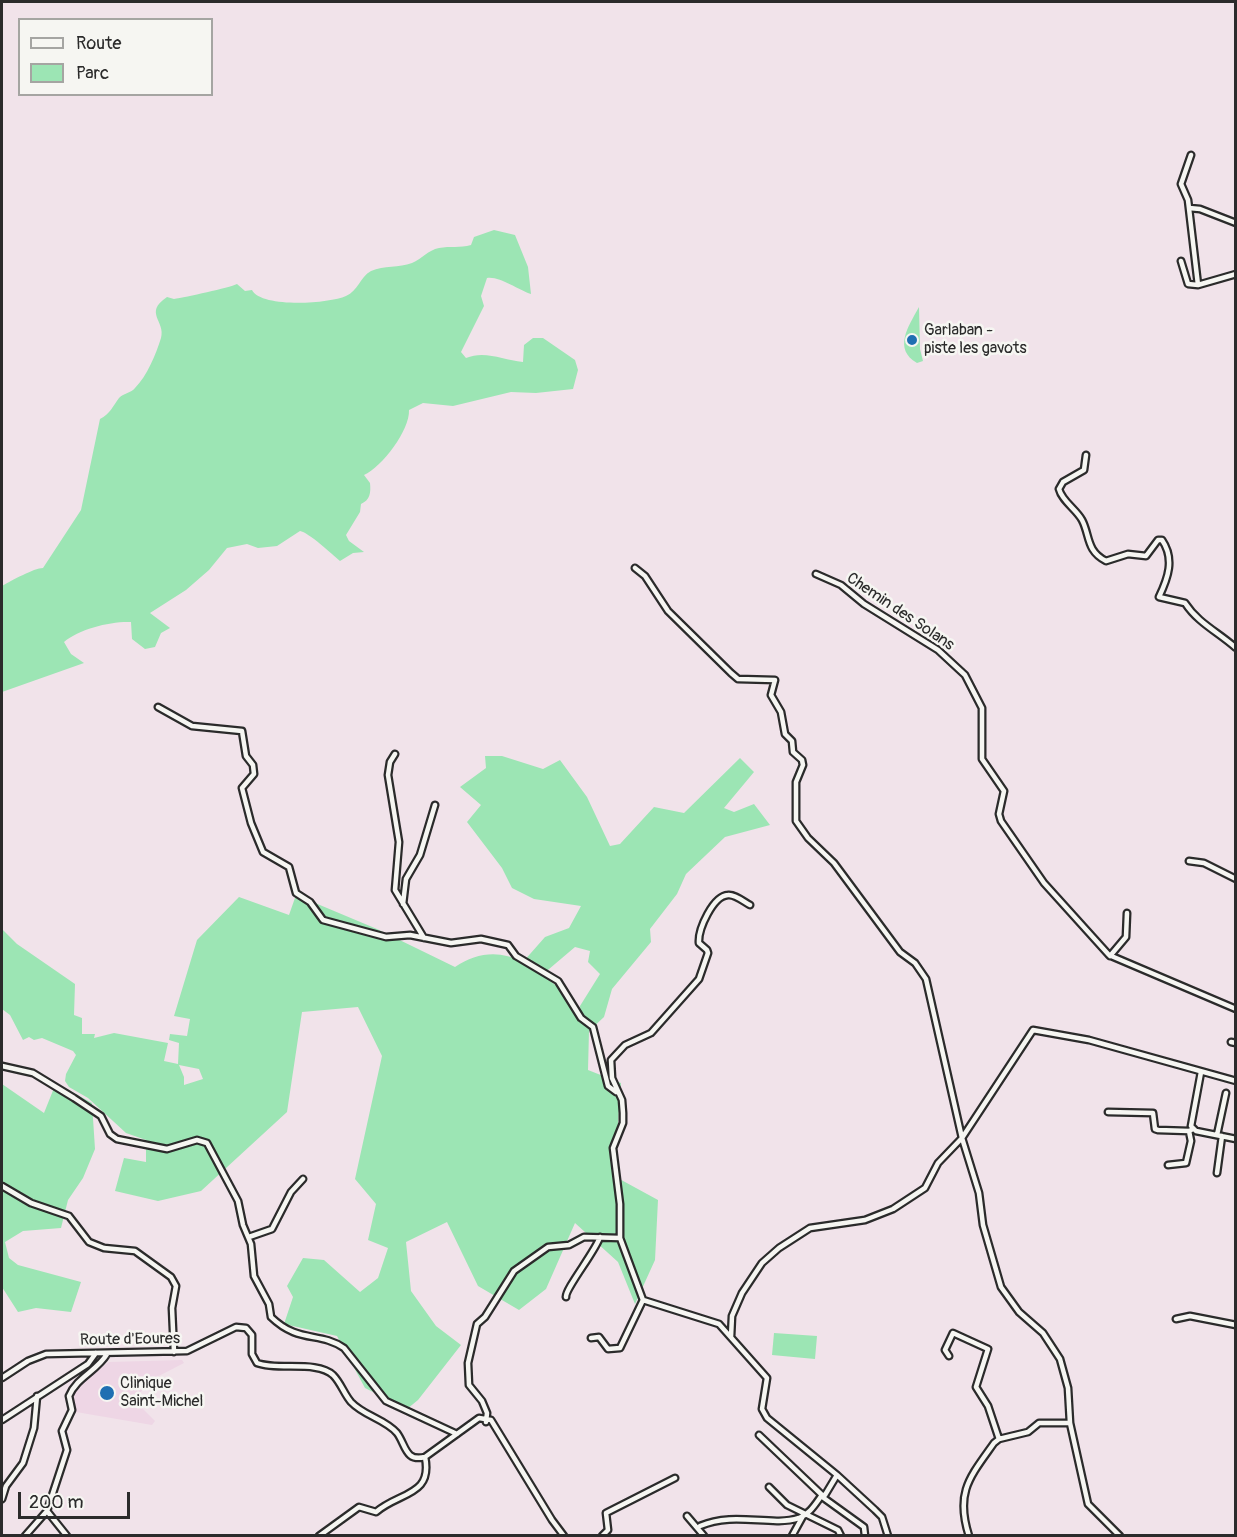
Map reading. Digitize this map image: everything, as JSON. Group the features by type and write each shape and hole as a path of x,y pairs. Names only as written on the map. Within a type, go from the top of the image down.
{"street":[{"path":"1191,155 1181,184 1189,208 1198,285"},
{"path":"1189,208 1200,209 1236,223"},
{"path":"1181,261 1188,284 1198,285 1236,274"},
{"path":"1086,455 1084,470 1063,482 1059,489 1061,495 1083,521 1088,542 1106,561 1128,554 1146,555 1158,540 1162,540 1169,554 1168,580 1159,597 1185,603 1192,614 1203,620 1209,630 1236,648"},
{"path":"635,568 645,576 668,612 738,679 775,680 771,695 780,712 785,734 792,741 793,752 802,760 803,765 796,782 796,821 808,838 834,863 900,952 915,963 926,979 962,1138 977,1183 983,1225 1001,1287 1018,1312 1043,1332 1060,1359 1068,1388 1070,1424 1088,1504 1120,1536"},
{"name":"Chemin des Solans","path":"816,574 841,585 864,604 938,650 964,675 982,708 982,759 1004,790 999,814 1001,821 1044,883 1110,956 1236,1009"},
{"path":"158,707 192,726 242,731 246,756 253,765 254,774 242,788 251,824 263,852 289,867 296,893 310,902 323,920 386,937 410,935 451,943 481,939 507,945 526,963 550,975 566,991 581,1018 593,1026 608,1086 618,1094"},
{"path":"395,754 390,762 389,782 399,842 395,890 424,938"},
{"path":"403,904 406,879 420,855 435,805"},
{"path":"1189,861 1204,863 1236,879"},
{"path":"591,1338 599,1337 608,1349 620,1348 643,1300 620,1238 620,1204 613,1148 622,1123 622,1100 612,1078 611,1060 625,1045 651,1034 699,979 708,953 699,943 700,926 719,900 725,895 732,895 750,905"},
{"path":"1110,956 1126,937 1127,912"},
{"path":"731,1337 732,1316 742,1293 762,1263 771,1255 810,1228 865,1220 893,1209 926,1188 938,1163 962,1138 1034,1029 1089,1040 1236,1081"},
{"path":"2,1066 33,1072 74,1098 101,1116 110,1134 117,1139 167,1149 203,1140 213,1151 229,1181 249,1237 254,1276 269,1304 271,1317 280,1326 302,1337 336,1342 344,1348 386,1401 456,1434"},
{"path":"1168,1166 1186,1163 1201,1072"},
{"path":"1217,1173 1219,1136 1226,1093"},
{"path":"1108,1112 1153,1113 1155,1129 1191,1130 1236,1139"},
{"path":"249,1237 272,1229 291,1192 303,1179"},
{"path":"2,1186 44,1209 69,1216 88,1242 104,1248 135,1251 171,1277 176,1286 172,1308 174,1352"},
{"path":"566,1297 567,1288 584,1269 600,1237"},
{"path":"564,1536 552,1520 501,1433 486,1420 482,1401 469,1385 467,1370 477,1324 485,1317 514,1270 527,1259 548,1247 569,1245 579,1238 620,1238"},
{"path":"643,1300 713,1321 731,1337 766,1378 762,1403 764,1413 882,1517 888,1536"},
{"path":"1176,1319 1190,1316 1236,1325"},
{"name":"Route d'Eoures","path":"2,1378 28,1361 46,1354 174,1352 196,1349 236,1327 246,1328 252,1335 252,1354 257,1363 327,1370 338,1380 353,1404 398,1434 408,1454 414,1457 425,1457"},
{"path":"948,1356 945,1350 953,1333 988,1349 976,1387 988,1406 999,1439"},
{"path":"88,1353 88,1364"},
{"path":"2,1420 88,1364 96,1353"},
{"path":"26,1536 47,1511 67,1450 62,1431 72,1410 69,1395 77,1382 102,1362 107,1354"},
{"path":"2,1499 6,1486 23,1463 34,1428 38,1396"},
{"path":"320,1536 359,1507 376,1512 389,1500 416,1490 426,1477 425,1457 456,1434 486,1420"},
{"path":"969,1536 965,1518 965,1485 999,1439 1028,1432 1040,1423 1070,1424"},
{"path":"759,1436 822,1494 864,1527 865,1536"},
{"path":"792,1536 804,1515 822,1494 825,1485 830,1484 836,1476"},
{"path":"602,1536 608,1530 606,1513 675,1479"},
{"path":"769,1487 787,1505 838,1530 842,1536"},
{"path":"47,1511 67,1536"},
{"path":"700,1526 710,1521 743,1518 789,1519 804,1515"},
{"path":"687,1516 704,1536"}],"shaded area":[{"name":"Clinique Saint-Michel","path":"182,1360 184,1363 151,1380 134,1400 155,1421 152,1425 76,1412 73,1397 78,1384 109,1362"}],"green space":[{"path":"494,230 515,235 528,267 531,294 503,281 487,278 481,296 484,306 461,352 466,358 487,355 523,362 524,345 533,338 543,338 575,360 578,370 573,389 536,393 511,392 453,406 423,403 409,410 405,427 394,447 379,464 364,475 370,483 369,496 361,504 360,512 346,535 349,541 364,552 353,553 340,561 314,539 300,531 277,546 258,548 247,544 227,548 209,570 186,590 150,613 170,628 161,633 155,647 145,649 132,639 131,622 96,627 78,633 64,642 71,654 84,663 2,692 2,586 28,572 43,568 81,510 100,419 109,412 119,398 135,388 151,364 162,332 156,313 160,303 167,297 180,298 237,284 245,291 252,290 258,296 281,302 296,303 337,299 350,294 371,271 412,263 439,248 471,245 474,237"},
{"name":"Garlaban - piste les gavots","path":"919,307 920,349 923,361 917,363 910,357 904,344 907,330"},
{"path":"485,756 502,756 543,769 560,760 587,797 610,846 620,844 654,807 684,813 740,758 754,772 724,808 734,812 754,804 770,825 725,837 686,874 677,894 650,929 651,942 612,989 604,1017 589,1031 588,1070 621,1083 614,1176 658,1200 655,1260 635,1304 618,1262 575,1223 546,1289 519,1310 478,1286 447,1222 406,1242 411,1291 436,1326 461,1345 418,1400 407,1409 365,1388 337,1336 284,1324 293,1297 287,1286 303,1258 324,1260 360,1292 378,1278 388,1248 368,1240 376,1204 355,1179 382,1056 358,1007 302,1012 287,1112 201,1191 158,1201 115,1191 124,1158 146,1162 146,1140 126,1133 88,1098 69,1087 65,1081 66,1074 76,1055 73,1051 42,1038 34,1040 29,1037 23,1040 10,1015 2,1009 2,929 17,944 75,984 74,1015 82,1018 82,1034 95,1034 94,1038 114,1033 168,1043 164,1061 178,1064 179,1043 169,1040 170,1034 187,1036 190,1019 174,1016 197,940 239,897 289,915 296,895 377,929 455,967 472,958 489,954 506,956 523,962 545,937 569,928 581,906 534,899 512,888 502,868 467,822 481,805 460,787 486,768","holes":["575,947 590,951 588,962 600,974 580,1006 581,1019 558,987 542,975","179,1065 199,1069 203,1079 184,1085 184,1077"]},
{"path":"56,1083 92,1103 95,1149 83,1178 68,1200 61,1228 23,1231 5,1242 9,1258 18,1265 81,1282 71,1312 36,1308 18,1312 2,1287 2,1084 44,1113"},
{"path":"774,1333 817,1336 815,1359 772,1355"}],"place":[{"name":"Garlaban - piste les gavots","path":"912,340"},
{"name":"Clinique Saint-Michel","path":"107,1393"}]}
